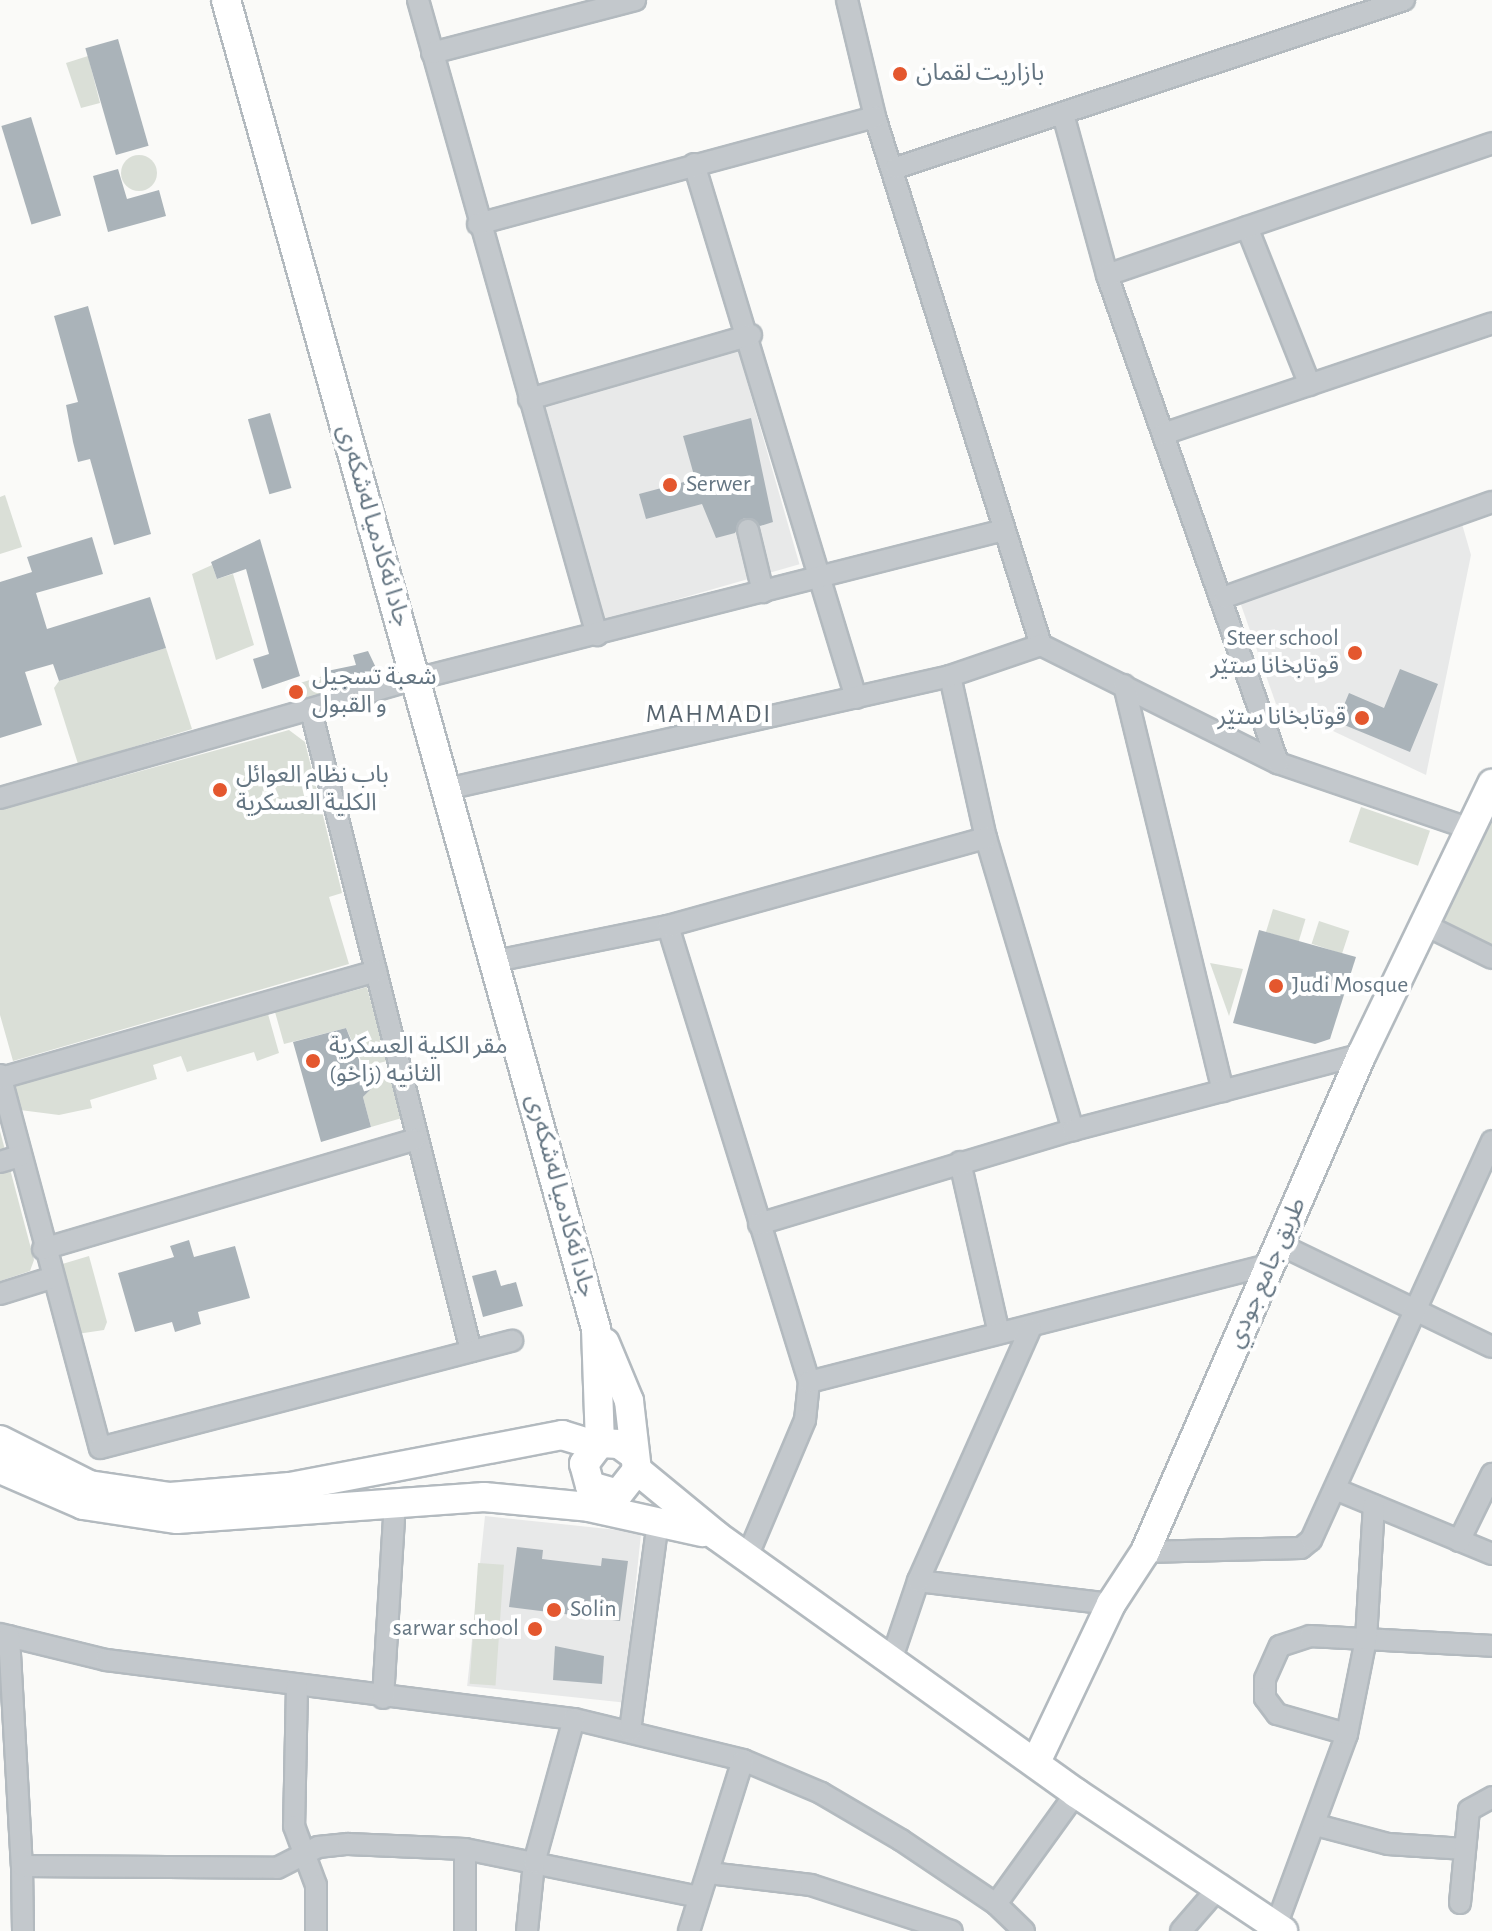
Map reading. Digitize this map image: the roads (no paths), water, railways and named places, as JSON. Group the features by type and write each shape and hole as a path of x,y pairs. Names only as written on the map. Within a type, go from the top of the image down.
{"main road":[{"name":"جادا ئه‌كادميا له‌شكه‌رى","path":"226,0 596,1329"},
{"name":"طريق جامع جودي","path":"1037,1760 1111,1604 1145,1552 1421,923 1492,784"},
{"path":"596,1329 598,1445 584,1472 610,1494 658,1520"},
{"path":"567,1505 610,1494 635,1462 629,1401 596,1329"},
{"path":"0,1440 89,1485 170,1497 290,1487 562,1435 598,1445 619,1444 717,1536 1037,1760 1076,1793 1221,1885 1280,1929"},
{"path":"0,1469 83,1505 177,1519 484,1497 567,1505 658,1520 717,1536"}],"street":[{"path":"418,0 478,224 597,635"},
{"path":"432,53 635,0"},
{"path":"896,168 1404,0"},
{"path":"850,1 875,117 896,168 1041,645"},
{"path":"1063,114 1107,275 1225,597 1278,763"},
{"path":"478,224 875,117"},
{"path":"1107,275 1492,143"},
{"path":"694,164 751,335 856,698"},
{"path":"1247,227 1310,385"},
{"path":"1163,434 1492,323"},
{"path":"529,399 751,335"},
{"path":"1225,597 1492,502"},
{"path":"748,530 763,592"},
{"path":"0,798 416,679 1004,530"},
{"path":"447,789 950,676 1041,645 1278,763 1468,828"},
{"path":"950,676 986,838 1073,1130"},
{"path":"1124,685 1223,1091"},
{"path":"311,711 376,971 414,1140 471,1351"},
{"path":"496,961 668,926 986,838"},
{"path":"1421,923 1492,958"},
{"path":"668,926 809,1382 805,1420 748,1555"},
{"path":"376,971 0,1076 10,1159 43,1249 100,1448 512,1341"},
{"path":"759,1224 1073,1130 1362,1054"},
{"path":"43,1249 414,1140"},
{"path":"1145,1552 1301,1548 1320,1526 1412,1312 1492,1141"},
{"path":"960,1162 999,1333"},
{"path":"809,1382 999,1333 1030,1329 1276,1255 1492,1347"},
{"path":"0,1294 51,1278"},
{"path":"892,1658 918,1581 1030,1329"},
{"path":"1459,1541 1492,1474"},
{"path":"1335,1489 1491,1557"},
{"path":"383,1698 395,1501"},
{"path":"1280,1929 1347,1734 1366,1639 1374,1505"},
{"path":"630,1731 658,1520"},
{"path":"918,1581 1111,1604"},
{"path":"23,1931 22,1866 5,1635 106,1660 383,1698 574,1719 743,1760 821,1793 996,1904 1024,1931"},
{"path":"1347,1734 1277,1714 1265,1698 1270,1658 1293,1639 1366,1639 1492,1646"},
{"path":"297,1686 294,1826 301,1853 316,1885 316,1931"},
{"path":"527,1931 534,1863 574,1719"},
{"path":"689,1931 743,1760"},
{"path":"996,1904 1076,1793"},
{"path":"1460,1903 1469,1810 1492,1797"},
{"path":"1316,1825 1388,1844 1465,1849"},
{"path":"22,1866 277,1868 301,1853 348,1844 465,1849 699,1897"},
{"path":"465,1849 465,1931"},
{"path":"709,1873 811,1885 952,1931"},
{"path":"1181,1931 1221,1885"}],"place":[{"name":"بازاريت لقمان","path":"900,74"},
{"name":"Serwer","path":"670,485"},
{"name":"Steer school قوتابخانا ستێر","path":"1355,653"},
{"name":"شعبة تسجيل و القبول","path":"296,692"},
{"name":"قوتابخانا ستێر","path":"1362,718"},
{"name":"باب نظام العوائل الكلية العسكرية","path":"220,790"},
{"name":"Judi Mosque","path":"1276,986"},
{"name":"مقر الكلية العسكرية الثانيه (زاخو)","path":"313,1061"},
{"name":"Solin","path":"554,1610"},
{"name":"sarwar school","path":"535,1629"}],"district":[{"name":"MAHMADI","path":"709,715"}]}
